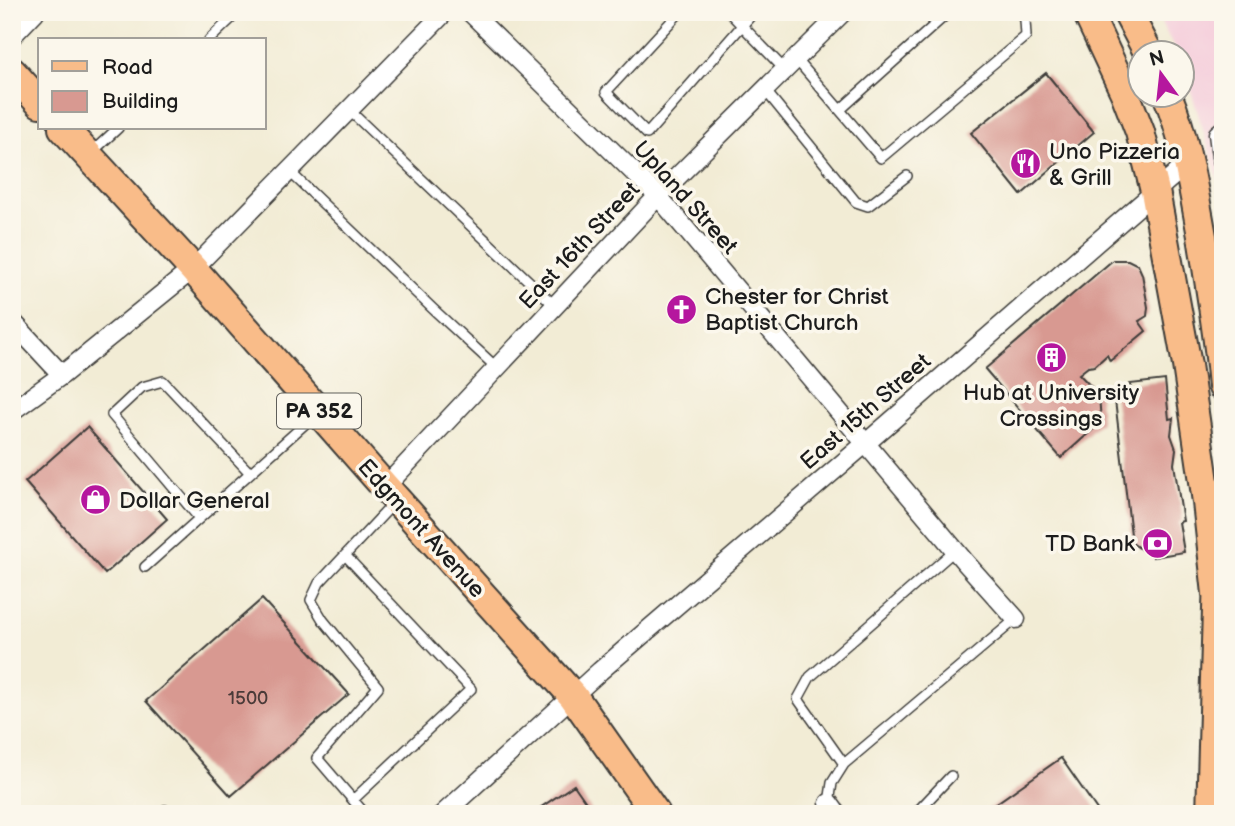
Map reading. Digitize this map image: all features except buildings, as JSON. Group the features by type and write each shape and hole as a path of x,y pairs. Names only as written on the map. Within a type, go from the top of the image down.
{"main road":[{"path":"1087,12 1140,132 1155,191 1187,365 1217,594"},
{"path":"1127,12 1141,38"},
{"path":"12,72 38,101"},
{"path":"1173,108 1189,162 1219,338 1223,387"},
{"name":"Edgmont Avenue","path":"65,130 193,269 573,696 656,814"},
{"path":"1211,814 1219,723 1216,666 1217,594 1223,531"}],"street":[{"path":"12,36 36,12"},
{"path":"12,411 62,375 193,269 445,12"},
{"name":"Upland Street","path":"470,12 658,196 1016,619"},
{"name":"East 16th Street","path":"391,494 497,368 658,196 843,12"},
{"path":"1220,132 1220,157 1223,162"},
{"name":"East 15th Street","path":"443,814 573,696 1189,162"},
{"path":"12,321 62,375"}],"lane":[{"path":"211,38 238,12"},
{"path":"680,12 606,92 648,134 754,12"},
{"path":"729,12 840,110 881,158 1026,36 1025,20 1021,12"},
{"path":"840,110 949,12"},
{"path":"765,90 856,202 868,206 907,176"},
{"path":"349,110 555,306"},
{"path":"89,156 116,130"},
{"path":"289,171 497,368"},
{"path":"199,518 112,415 142,387 163,381 250,473"},
{"path":"145,567 319,412"},
{"path":"365,814 317,758 378,687 323,620 311,600 319,583 345,555 391,494"},
{"path":"844,764 797,699 810,677 955,550"},
{"path":"345,555 471,689 353,800"},
{"path":"833,809 832,783 844,764 1016,619"},
{"path":"915,814 951,776"}],"shaded area":[{"path":"1155,12 1223,12 1223,195 1196,107 1196,38 1169,38"}],"place":[{"name":"Uno Pizzeria & Grill","path":"1026,164"},
{"name":"Chester for Christ Baptist Church","path":"682,309"},
{"name":"Hub at University Crossings","path":"1051,358"},
{"name":"Dollar General","path":"96,500"},
{"name":"TD Bank","path":"1158,543"}]}
